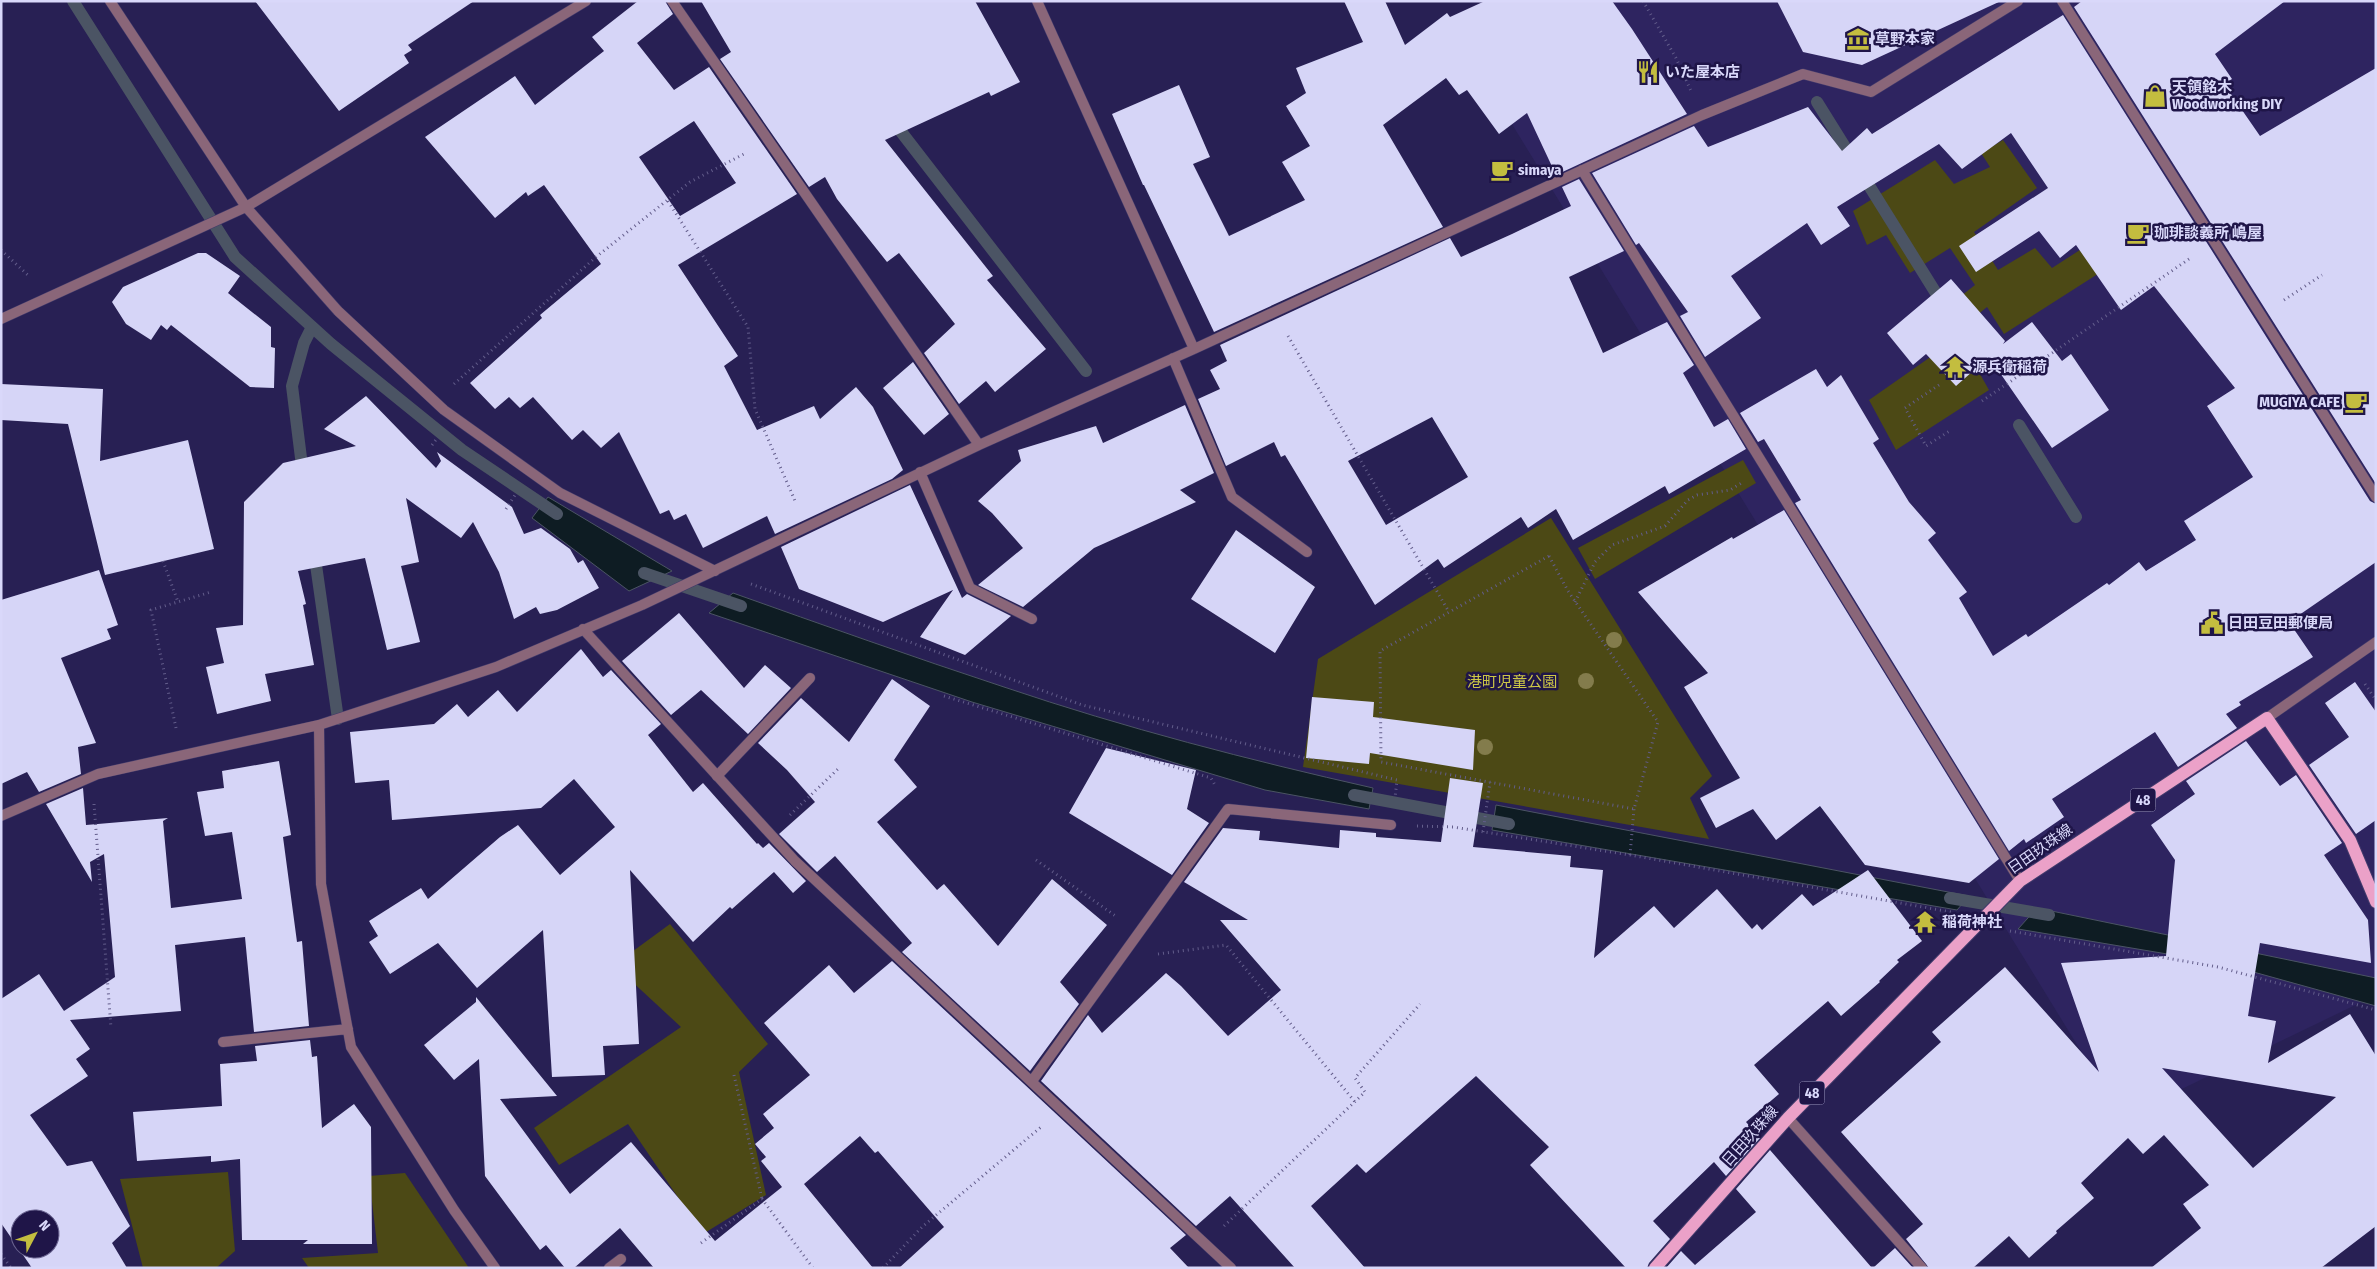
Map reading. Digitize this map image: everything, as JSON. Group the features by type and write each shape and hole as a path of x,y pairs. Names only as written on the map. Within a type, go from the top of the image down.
{"main road":[{"name":"日田玖珠線","path":"1655,1268 1788,1118 2020,881 2267,718"},
{"path":"2267,718 2350,840 2376,902"}],"street":[{"path":"110,1 246,207 338,311 435,401 560,493 716,571"},
{"path":"1,319 246,207 586,1"},
{"path":"672,1 978,445"},
{"path":"1037,1 1194,350"},
{"path":"1,816 92,776 182,754 319,725 496,667 642,605 978,445 1194,350 1702,115 1803,74 1871,92 2018,1"},
{"path":"2062,1 2376,497"},
{"path":"1582,170 2020,881"},
{"path":"1173,358 1232,498 1307,552"},
{"path":"920,472 970,588 1032,620"},
{"path":"583,629 795,861 1231,1268"},
{"path":"2267,718 2376,642"},
{"path":"717,776 810,678"},
{"path":"319,725 321,884 351,1048 454,1210 495,1268"},
{"path":"1032,1082 1228,809 1391,825"},
{"path":"223,1042 348,1029"},
{"path":"1788,1118 1922,1268"},
{"path":"609,1268 622,1259"}],"path":[{"path":"1643,1 1676,58 1702,115"},
{"path":"435,401 596,257 690,182 769,142"},
{"path":"668,200 748,326 755,409 806,527"},
{"path":"1982,401 2213,242"},
{"path":"1,250 52,296"},
{"path":"2260,316 2322,274"},
{"path":"1274,312 1449,612"},
{"path":"1939,386 1905,408 1926,446 1951,430"},
{"path":"1576,602 1595,562 1612,545 1665,526 1688,500 1698,495 1730,490 1743,482 1751,470 1762,463"},
{"path":"1630,855 1634,809 1658,722 1576,602 1548,556 1380,651 1381,762 1634,809"},
{"path":"163,561 178,602"},
{"path":"716,571 1082,705 1397,780"},
{"path":"182,754 151,610 211,592"},
{"path":"944,696 1211,778 1228,809"},
{"path":"769,834 839,768"},
{"path":"92,776 111,1028"},
{"path":"1482,832 1490,782"},
{"path":"1391,825 1453,827 1630,855 1957,913 1978,926 2218,966 2376,1010"},
{"path":"1036,860 1140,933"},
{"path":"1120,960 1226,944 1355,1102"},
{"path":"1206,1244 1365,1092 1356,1078 1420,1004"},
{"path":"734,1076 762,1199 813,1268"},
{"path":"883,1268 922,1227 1062,1109"},
{"path":"701,1243 762,1199"},
{"path":"1,1254 11,1268"}],"shaded area":[{"path":"1593,1 2376,1 2376,995 2122,1118 1480,72"},
{"path":"548,497 672,571 629,591 532,518"},
{"path":"733,593 936,664 1095,716 1234,755 1373,788 1369,809 1265,790 972,702 709,613"},
{"path":"1496,805 1969,896 1957,910 1492,830"},
{"path":"2037,908 2376,978 2376,1006 2221,963 2018,929"}],"green space":[{"path":"2003,140 2037,188 1974,232 1998,270 2035,248 2052,268 2097,239 2115,263 2004,334 1987,307 1950,337 1938,314 1975,285 1950,248 1910,273 1886,235 1867,245 1853,211 1935,160 1954,184 1990,167 1981,153"},
{"path":"1959,337 1989,390 1896,450 1869,400"},
{"path":"1743,460 1756,483 1595,579 1578,548"},
{"name":"港町児童公園","path":"1551,518 1712,776 1690,798 1709,839 1303,767 1318,659"},
{"path":"670,924 768,1044 739,1072 766,1195 703,1234 628,1124 559,1165 534,1128 681,1027 614,965"},
{"path":"228,1172 235,1251 216,1268 143,1268 120,1179"},
{"path":"405,1173 469,1268 309,1268 302,1258 378,1253 369,1176"}],"building":[{"path":"255,1 474,1 408,45 412,50 404,55 409,63 339,111"},
{"path":"638,1 665,1 673,14 637,43 674,90 709,67 797,194 678,265 738,356 724,366 757,430 814,406 820,419 856,387 873,407 903,470 892,479 775,534 767,516 703,548 686,514 674,520 669,510 660,514 619,432 601,448 583,430 572,440 533,397 520,408 509,397 495,409 470,383 542,318 540,315 601,264 544,185 528,196 526,192 495,218 425,137 515,76 535,105 604,51 592,37","holes":["694,121 736,183 680,216 639,157"]},
{"path":"701,1 975,1 1020,82 991,96 989,92 885,140 993,276 987,280 1046,349 995,392 986,381 959,404 924,353 955,324 899,253 887,262 837,199 825,177 809,187 720,59 731,52"},
{"path":"1344,1 1385,1 1405,45 1447,13 1450,17 1485,1 1612,1 1687,114 1556,175 1527,113 1499,134 1467,90 1459,95 1446,78 1383,125 1443,227 1214,332 1143,185 1112,114 1179,85 1210,157 1193,164 1229,236 1305,200 1282,162 1310,146 1286,106 1306,93 1296,68 1363,42"},
{"name":"草野本家","path":"1777,1 2001,1 1862,65 1803,52"},
{"path":"2082,1 2285,1 2215,54 2232,79 2224,84 2260,136 2376,68 2376,484 2074,7"},
{"path":"2063,15 2370,501 2376,504 2376,562 2289,622 2313,657 2239,702 2241,705 2226,714 2237,728 2178,767 2155,732 2052,799 2064,817 2026,843 2024,839 2009,851 1795,503 1801,500 1764,439 1758,442 1740,413 1816,369 1827,387 1841,375 1879,439 1873,443 1909,502 1936,533 1928,540 1967,592 1959,598 1993,656 2026,634 2028,637 2107,583 2109,585 2139,562 2146,571 2196,540 2184,521 2253,477 2207,406 2235,388 2154,286 2121,310 2076,245 2060,258 2039,231 1976,272 1959,246 2048,188 2011,133 1962,169 1939,144 1837,207 1850,226 1821,245 1807,223 1731,276 1761,318 1705,357 1680,316 1688,312 1639,243 1636,245 1592,173 1694,126 1708,147 1808,107 1842,151 1867,128 1872,134"},
{"path":"1579,179 1624,251 1569,277 1603,353 1667,322 1694,365 1683,373 1714,427 1728,419 1746,449 1669,494 1665,486 1573,540 1556,509 1528,528 1521,517 1444,568 1438,559 1375,605 1285,455 1281,457 1274,442 1226,466 1198,399 1220,389 1210,370 1227,361 1220,345 1450,238 1461,257 1512,234 1571,206 1562,187","holes":["1432,417 1468,477 1386,525 1348,461"]},
{"path":"198,253 206,253 240,276 228,293 271,327 271,347 275,348 274,388 250,387 171,325 167,330 161,325 151,340 126,324 112,302 123,287"},
{"path":"1951,279 2005,341 2003,344 2032,322 2062,361 2071,354 2109,410 2052,448 1989,357 1956,386 1926,354 1913,365 1887,333"},
{"path":"913,362 949,414 924,435 883,388"},
{"path":"1,384 103,389 100,461 188,440 214,549 105,575 68,424 1,420"},
{"path":"366,396 436,468 441,461 437,452 512,507 524,534 541,528 570,549 578,563 583,560 599,588 557,610 540,614 536,607 514,619 499,572 473,522 461,538 406,498 419,562 401,566 420,642 387,650 365,558 298,571 306,604 303,605 314,665 265,674 271,701 217,714 206,667 224,663 216,628 243,625 244,502 283,463 356,446 324,429"},
{"path":"1185,405 1214,473 1180,490 1196,502 1094,548 1023,607 978,585 1023,548 992,513 978,501 1021,461 1018,450 1096,426 1103,443"},
{"path":"910,485 962,598 967,594 1011,616 965,655 920,637 953,590 883,622 799,589 781,547"},
{"path":"1784,510 1999,859 1969,883 1865,865 1820,806 1776,840 1753,809 1716,828 1700,798 1740,778 1684,687 1708,673 1638,592 1732,537 1733,539"},
{"path":"1236,530 1315,587 1275,653 1191,599"},
{"path":"99,570 118,625 107,629 111,639 61,658 96,743 78,747 81,774 39,792 27,772 1,784 1,600"},
{"path":"679,613 744,688 765,665 791,688 748,734 701,690 671,715 622,661"},
{"path":"581,649 603,677 611,670 661,724 648,735 693,792 703,783 757,844 763,848 769,843 806,881 793,893 774,872 732,909 730,907 693,942 630,870 639,1044 603,1046 605,1075 552,1077 543,930 477,988 438,943 390,974 369,942 378,936 369,921 421,888 428,899 500,837 518,825 560,875 615,827 574,779 541,808 392,820 389,780 355,783 350,732 434,724 457,704 468,717 498,690 517,712"},
{"path":"892,679 930,706 894,760 917,787 877,822 937,890 944,884 998,946 1052,879 1107,925 1060,982 1079,1004 1030,1071 902,952 912,943 835,856 817,872 779,834 815,802 787,770 758,743 801,698 849,742"},
{"path":"2355,682 2376,712 2376,820 2356,834 2309,765 2349,737 2325,703"},
{"path":"1312,697 1374,702 1373,717 1475,730 1473,770 1370,753 1369,764 1306,758"},
{"path":"2246,741 2280,786 2296,775 2342,843 2324,855 2368,920 2371,963 2260,943 2248,1016 2276,1021 2268,1063 2350,1014 2376,1056 2376,1226 2321,1268 2151,1268 2201,1228 2183,1204 2209,1185 2164,1135 2143,1154 2128,1138 2081,1183 2094,1198 2056,1231 2057,1233 2029,1258 2009,1236 1973,1268 1929,1268 1906,1239 1923,1224 1841,1132 1941,1042 1932,1032 2005,967 2099,1072 2061,963 2166,956 2175,860 2151,825 2195,794 2186,781","holes":["2162,1068 2336,1097 2253,1168"]},
{"path":"1106,748 1196,770 1187,809 1209,823 1172,875 1069,813"},
{"path":"279,761 291,835 283,837 297,942 302,941 309,1026 254,1032 245,937 175,945 181,1011 70,1020 90,1049 76,1059 88,1076 30,1115 67,1166 92,1161 130,1226 112,1243 127,1268 32,1268 26,1259 60,1259 60,1209 10,1209 10,1236 1,1223 1,999 39,974 64,1011 115,977 104,854 90,862 92,882 46,804 83,788 86,825 168,818 163,821 171,908 242,899 232,832 205,836 197,792 224,788 222,771"},
{"path":"1450,778 1483,783 1473,847 1571,856 1570,867 1603,870 1594,958 1654,906 1674,928 1717,889 1752,929 1757,924 1762,930 1802,894 1813,906 1868,870 1922,941 1897,960 1899,962 1880,982 1841,1016 1828,1001 1754,1065 1779,1094 1746,1122 1760,1138 1726,1176 1714,1162 1653,1221 1670,1239 1649,1263 1647,1268 1626,1268 1530,1165 1549,1147 1476,1076 1366,1173 1357,1164 1311,1206 1365,1268 1295,1268 1230,1196 1196,1226 1041,1081 1088,1015 1102,1033 1166,973 1181,986 1228,1036 1281,990 1220,920 1248,920 1184,882 1223,828 1260,831 1259,840 1339,848 1340,830 1376,833 1376,837 1441,842"},
{"path":"892,961 1186,1235 1170,1248 1189,1268 899,1268 944,1227 878,1151 875,1153 860,1136 804,1184 873,1268 654,1268 620,1228 574,1268 565,1268 546,1245 540,1250 485,1176 479,1059 454,1080 424,1045 476,1002 476,997 557,1096 500,1099 570,1194 631,1142 715,1241 782,1187 761,1161 766,1157 755,1144 774,1128 763,1114 810,1075 764,1023 829,965 854,993"},
{"path":"310,1040 312,1057 317,1056 322,1128 354,1104 371,1127 372,1244 303,1244 308,1240 242,1240 240,1159 211,1162 211,1156 137,1161 133,1112 222,1106 220,1064 257,1061 255,1046"},
{"path":"1770,1150 1872,1268 1666,1268 1681,1251 1695,1265 1756,1212 1736,1189"},
{"path":"1895,1248 1913,1268 1873,1268"}],"waterway":[{"path":"73,1 235,257 331,344 462,450 557,514"},
{"path":"1817,102 1944,306"},
{"path":"892,120 1086,371"},
{"path":"303,474 292,386 304,343 312,327"},
{"path":"2019,425 2076,517"},
{"path":"314,551 338,719"},
{"path":"644,573 741,606"},
{"path":"1354,795 1509,824"},
{"path":"1950,898 2049,915"}],"place":[{"name":"草野本家","path":"1858,39"},
{"name":"いた屋本店","path":"1648,72"},
{"name":"天領銘木 Woodworking DIY","path":"2155,96"},
{"name":"simaya","path":"1502,170"},
{"name":"珈琲談義所 嶋屋","path":"2138,233"},
{"name":"源兵衛稲荷","path":"1955,367"},
{"name":"MUGIYA CAFE","path":"2356,402"},
{"name":"日田豆田郵便局","path":"2212,623"},
{"name":"稲荷神社","path":"1925,922"}]}
